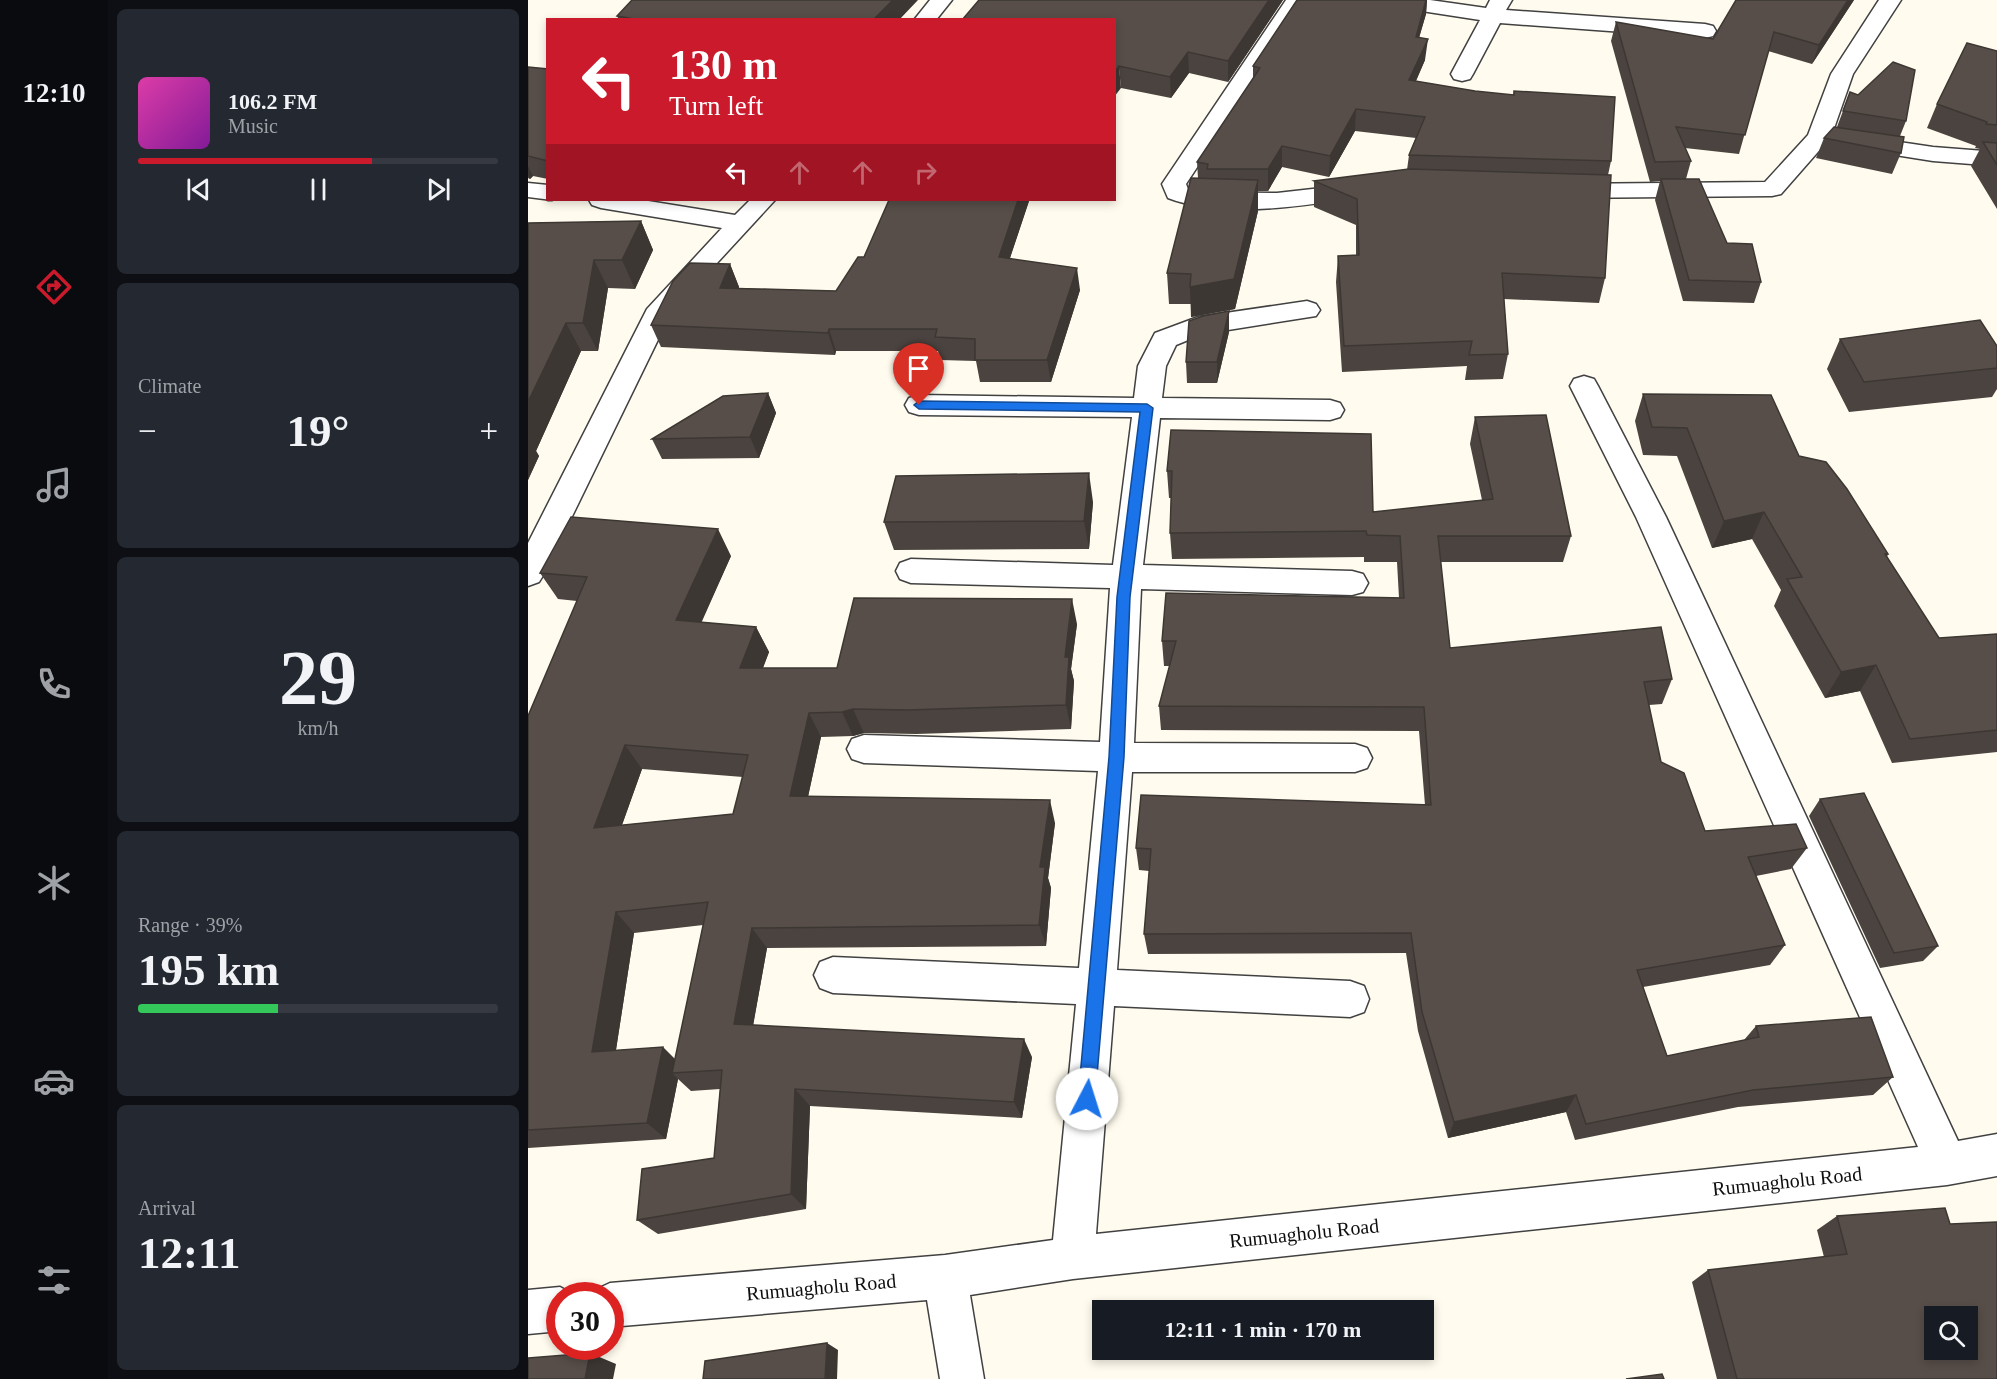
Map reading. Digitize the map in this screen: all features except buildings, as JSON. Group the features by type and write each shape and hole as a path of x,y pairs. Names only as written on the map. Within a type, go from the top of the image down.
{"street":[{"path":"926,18 941,0"},
{"path":"1296,0 1244,75 1174,184 1177,193 1193,199 1277,201 1382,188"},
{"path":"1389,0 1497,8 1705,31"},
{"path":"1541,191 1772,189 1819,137 1842,74 1890,0"},
{"path":"1462,74 1497,8"},
{"path":"1819,137 1934,154 1997,159"},
{"path":"528,190 546,193"},
{"path":"607,201 741,224"},
{"path":"528,574 660,309 762,201"},
{"path":"1073,1258 1116,757 1126,577 1152,366 1165,339 1198,326 1307,310"},
{"path":"1584,386 1651,517 1947,1164"},
{"path":"919,405 1330,410"},
{"path":"911,571 1352,583"},
{"path":"864,749 1116,757 1355,758"},
{"path":"833,975 1350,999"},
{"name":"Rumuagholu Road","path":"624,1304 945,1277 1073,1258 1947,1164 1997,1155"},
{"path":"945,1277 962,1379"},
{"path":"528,1312 546,1310"}],"route":[{"path":"919,405 1147,408 1124,597 1116,757 1087,1099"}]}
